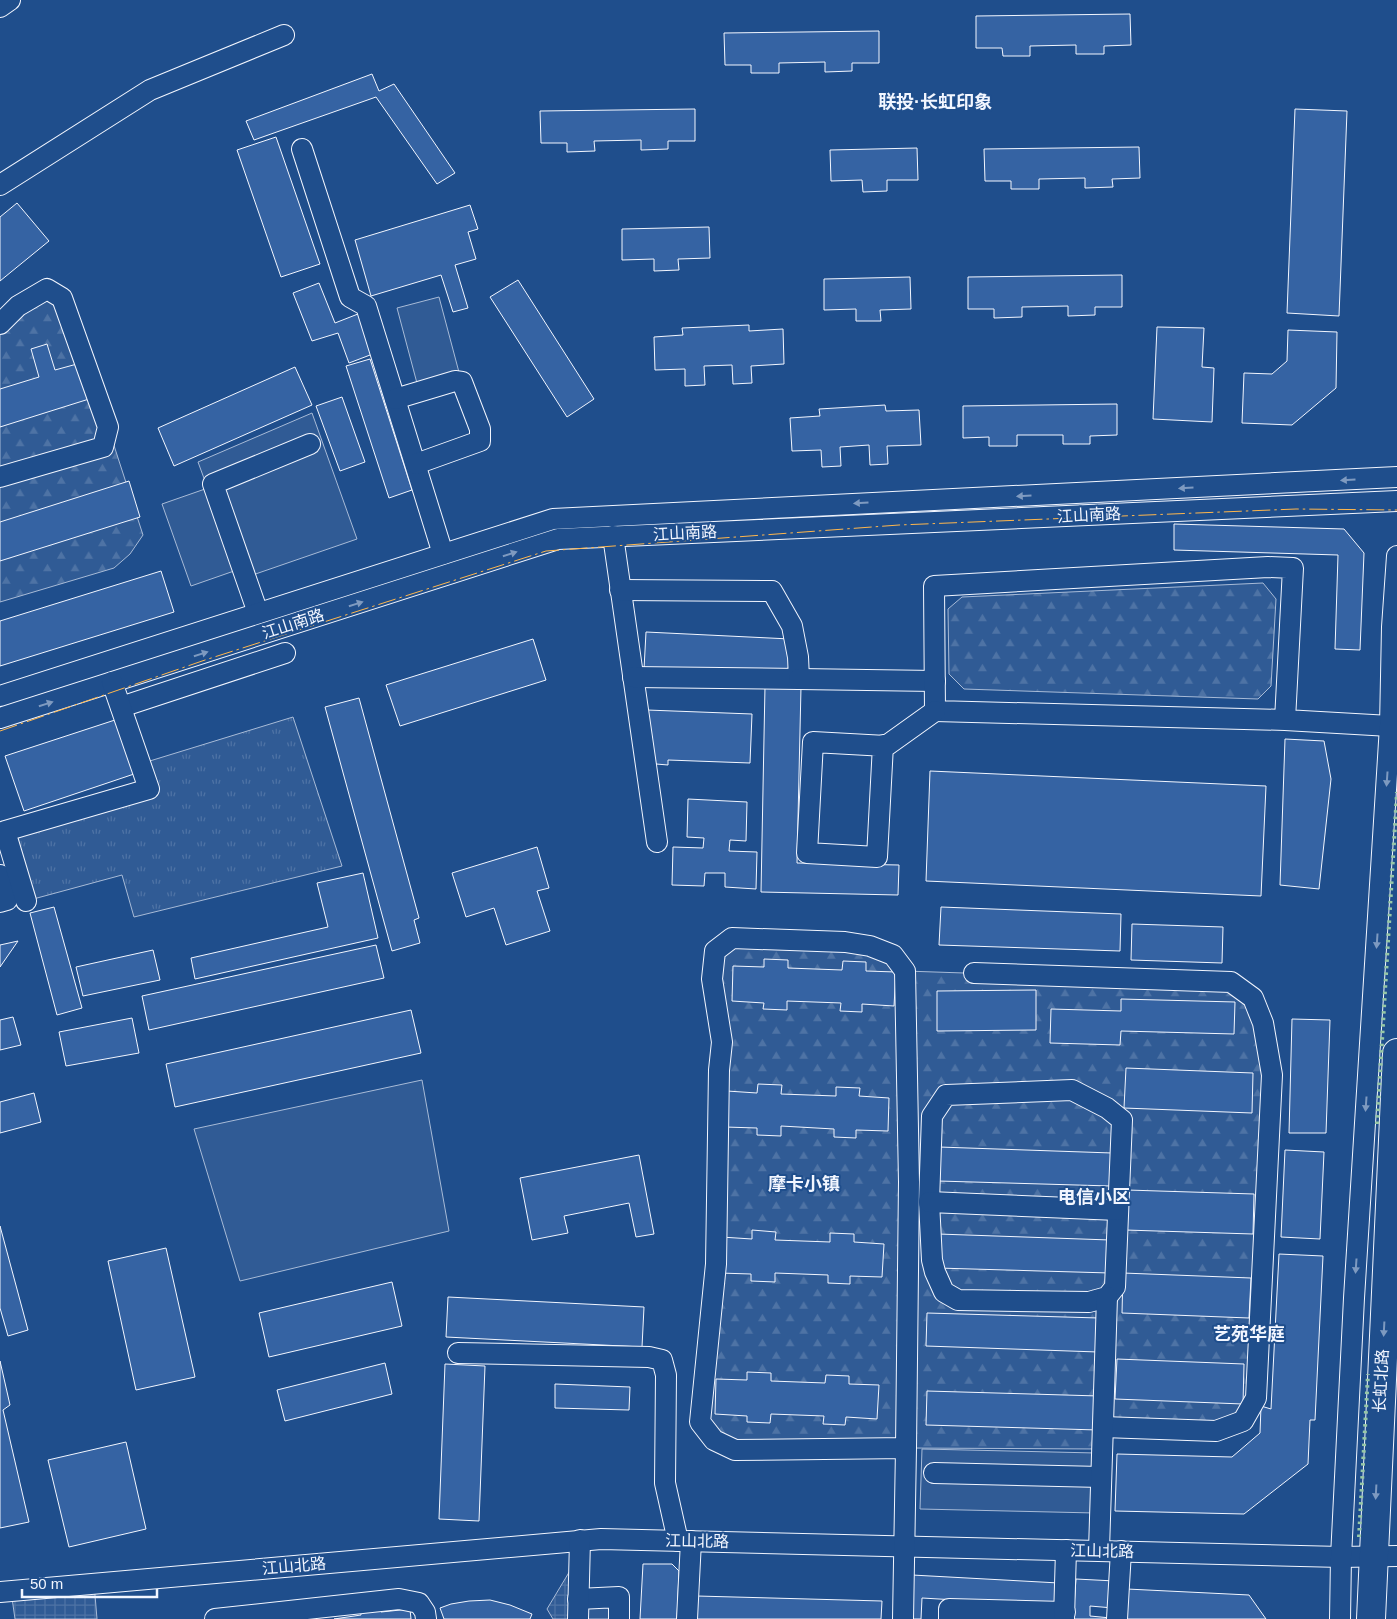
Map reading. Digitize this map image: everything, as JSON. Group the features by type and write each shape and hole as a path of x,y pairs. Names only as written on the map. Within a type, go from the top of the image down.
{"highway":[{"name":"长虹北路","path":"1371,1619 1385,1556 1397,1053"}],"street":[{"path":"0,7 10,0"},
{"path":"0,185 150,90 284,34"},
{"path":"302,150 350,297 366,306 444,554"},
{"path":"0,324 18,306 47,289 62,298 108,427 103,448 0,477"},
{"path":"395,399 455,381 462,382 480,429 480,441 416,464"},
{"path":"258,613 213,484 310,444"},
{"name":"江山南路","path":"0,696 554,518 1397,477"},
{"name":"江山南路","path":"0,718 558,539 1397,501"},
{"path":"613,536 657,842"},
{"path":"1340,1619 1341,1556 1354,1298 1390,726 1392,627 1397,556"},
{"path":"935,711 934,586 1268,567 1293,568 1285,720"},
{"path":"620,590 772,591 792,626 798,657 799,679"},
{"path":"121,707 285,653"},
{"path":"633,677 935,681"},
{"path":"26,901 5,831 149,789 112,682"},
{"path":"883,746 877,857 807,853 813,742 886,746 935,711 1285,720 1390,726"},
{"path":"0,875 7,900 0,902"},
{"path":"903,1619 905,1546 909,1182 905,971 893,955 870,946 845,942 732,938 716,952 712,979 722,1042 719,1070 716,1264 700,1422 714,1440 735,1450 906,1448"},
{"path":"974,973 1231,982 1253,998 1263,1023 1272,1075 1256,1398 1243,1421 1216,1431 1103,1427"},
{"path":"1072,1090 1107,1108 1122,1120 1118,1210 1115,1287 1107,1297 1090,1302 958,1300 944,1292 932,1260 929,1202 932,1116 946,1095 1072,1090"},
{"path":"929,1202 1118,1210"},
{"path":"1099,1550 1107,1297"},
{"path":"458,1353 649,1357 662,1360 666,1375 665,1483 685,1541 687,1619"},
{"path":"934,1473 1101,1477"},
{"name":"江山北路","path":"0,1592 601,1539 1385,1556"},
{"path":"578,1619 580,1540"},
{"path":"949,1619 949,1609 1065,1615 1066,1550"},
{"path":"1117,1619 1120,1551"},
{"path":"578,1599 619,1597 619,1619"},
{"path":"215,1619 398,1599 419,1603 425,1612 426,1619"}],"green space":[{"path":"47,289 108,427 143,535 130,554 114,568 0,602 0,324"},
{"path":"1263,583 1276,599 1271,686 1258,699 964,689 949,674 948,609 962,597"},
{"path":"293,717 342,866 134,917 122,875 26,901 5,831 148,789 140,764"},
{"path":"732,938 845,942 905,971 1231,982 1253,998 1272,1075 1256,1398 1243,1421 1103,1427 1102,1449 906,1448 735,1450 700,1422 716,1264 712,979"}],"shaded area":[{"path":"439,297 460,376 418,387 397,308"},
{"path":"312,413 357,539 241,579 198,462"},
{"path":"205,489 234,571 191,586 162,504"},
{"path":"422,1080 449,1231 240,1281 194,1129"},
{"path":"922,1449 1096,1453 1095,1513 920,1509"},
{"path":"580,1554 578,1619 553,1619 547,1609"},
{"path":"94,1583 97,1619 15,1619 11,1591"},
{"path":"619,1597 619,1619 578,1619 578,1599"}],"building":[{"path":"1130,14 1131,45 1104,46 1104,54 1076,54 1076,45 1030,46 1030,56 1003,56 1002,48 976,48 976,16"},
{"path":"879,31 879,63 852,63 852,71 825,72 825,62 779,63 779,73 751,73 751,65 725,65 724,33"},
{"path":"372,74 379,91 394,84 455,173 437,184 376,97 254,140 246,121"},
{"path":"695,109 695,141 668,141 668,149 641,150 641,140 594,141 595,151 567,152 567,143 541,143 540,111"},
{"path":"1295,109 1347,111 1339,316 1287,313"},
{"path":"276,137 320,264 281,277 237,150"},
{"path":"1139,147 1140,178 1112,179 1113,187 1085,188 1085,178 1039,179 1039,189 1011,189 1011,181 985,181 984,149"},
{"path":"917,148 918,180 887,180 887,191 863,192 862,180 831,181 830,150"},
{"path":"17,203 49,241 0,281 0,217"},
{"path":"470,205 478,229 468,232 476,259 455,265 468,308 453,312 441,275 371,296 355,240"},
{"path":"709,227 710,258 678,259 679,270 654,271 654,259 622,260 622,229"},
{"path":"1122,275 1122,307 1095,307 1095,315 1068,316 1068,306 1022,307 1022,317 994,318 994,309 968,309 968,277"},
{"path":"910,277 911,309 880,310 881,321 856,321 856,309 824,310 824,279"},
{"path":"518,280 594,399 567,417 490,297"},
{"path":"319,283 335,323 363,312 378,352 349,363 338,333 312,341 293,293"},
{"path":"749,325 749,331 783,329 784,364 751,366 752,383 733,384 732,365 704,366 705,385 685,386 685,369 655,370 654,337 683,335 682,328"},
{"path":"1157,327 1204,328 1202,367 1214,368 1212,422 1153,419"},
{"path":"1288,330 1337,332 1336,388 1292,425 1242,423 1244,373 1272,374 1287,361"},
{"path":"47,344 55,370 77,364 89,399 0,427 0,389 39,377 31,349"},
{"path":"370,359 412,490 389,498 346,366"},
{"path":"295,367 312,405 174,466 158,428"},
{"path":"342,397 365,462 340,471 316,406"},
{"path":"1117,404 1117,435 1090,436 1090,444 1063,444 1063,435 1017,435 1017,446 989,446 989,437 963,438 963,406"},
{"path":"885,405 886,411 919,410 921,445 887,446 888,464 870,465 869,445 840,447 841,466 822,467 821,450 792,451 790,418 820,416 819,409"},
{"path":"129,481 140,517 0,561 0,522"},
{"path":"1174,524 1344,529 1364,553 1360,650 1335,649 1338,555 1174,550"},
{"path":"161,571 174,612 0,666 0,621"},
{"path":"646,632 790,639 788,676 644,669"},
{"path":"533,639 546,680 400,726 386,685"},
{"path":"765,686 801,687 797,863 899,865 898,895 761,892"},
{"path":"359,698 419,918 414,920 420,943 392,951 325,707"},
{"path":"647,710 752,714 750,763 668,760 668,765 656,764 646,742"},
{"path":"121,718 140,772 24,811 5,756"},
{"path":"1285,739 1324,741 1331,779 1319,889 1280,885"},
{"path":"930,771 1266,786 1261,896 926,881"},
{"path":"688,799 747,802 746,841 730,840 729,851 757,852 756,889 725,887 725,873 705,873 704,886 672,885 673,847 703,848 704,838 687,837"},
{"path":"537,847 549,888 537,891 550,931 506,945 494,908 466,917 452,873"},
{"path":"363,873 378,938 195,979 191,958 328,927 317,883"},
{"path":"54,907 82,1008 57,1015 30,913"},
{"path":"941,907 1121,914 1120,951 939,945"},
{"path":"1132,924 1223,927 1222,963 1131,960"},
{"path":"18,941 0,967 0,945"},
{"path":"376,945 384,978 149,1030 142,996"},
{"path":"153,950 160,980 83,996 76,967"},
{"path":"764,959 788,960 788,968 842,970 843,961 866,962 866,971 896,972 894,1006 862,1004 862,1012 840,1011 841,1003 787,1001 787,1010 763,1009 764,1003 732,1001 733,966 764,967"},
{"path":"1036,990 1036,1030 937,1031 937,991"},
{"path":"1121,999 1235,1002 1234,1034 1121,1031 1120,1045 1050,1043 1051,1009 1121,1011"},
{"path":"411,1010 421,1053 175,1107 166,1064"},
{"path":"13,1017 21,1045 0,1050 0,1020"},
{"path":"132,1018 139,1053 66,1066 59,1032"},
{"path":"1292,1019 1330,1020 1326,1133 1289,1133"},
{"path":"1126,1068 1253,1073 1252,1113 1124,1108"},
{"path":"758,1084 782,1085 781,1094 836,1096 836,1087 860,1088 859,1096 889,1098 888,1131 856,1130 856,1138 834,1137 834,1129 781,1126 781,1136 757,1135 757,1128 725,1127 727,1091 757,1093"},
{"path":"34,1093 41,1122 0,1133 0,1102"},
{"path":"939,1147 1112,1153 1111,1186 938,1181"},
{"path":"1285,1150 1324,1152 1320,1239 1281,1237"},
{"path":"639,1155 654,1234 636,1237 629,1203 564,1216 568,1233 532,1240 520,1178"},
{"path":"1127,1190 1254,1194 1253,1234 1125,1230"},
{"path":"0,1226 28,1330 8,1336 0,1308"},
{"path":"752,1230 776,1232 775,1240 830,1242 830,1233 854,1234 854,1242 884,1244 882,1277 850,1276 850,1284 828,1283 828,1275 775,1273 775,1282 751,1281 751,1274 719,1273 721,1237 752,1239"},
{"path":"938,1234 1110,1240 1110,1273 937,1268"},
{"path":"166,1248 195,1377 136,1390 108,1261"},
{"path":"1279,1254 1323,1256 1315,1420 1310,1420 1308,1464 1244,1514 1115,1511 1117,1454 1232,1457 1260,1433 1261,1406 1271,1409"},
{"path":"1123,1273 1251,1278 1249,1318 1122,1313"},
{"path":"392,1282 402,1326 269,1357 259,1313"},
{"path":"448,1297 644,1307 642,1347 446,1337"},
{"path":"927,1313 1099,1318 1098,1352 926,1346"},
{"path":"1117,1359 1244,1364 1243,1404 1115,1399"},
{"path":"0,1361 10,1405 3,1410 29,1522 0,1528"},
{"path":"385,1363 392,1394 285,1421 277,1390"},
{"path":"445,1364 485,1366 479,1521 439,1519"},
{"path":"747,1372 771,1373 771,1381 825,1383 826,1375 849,1376 849,1384 879,1385 877,1419 846,1417 845,1425 823,1424 824,1416 771,1414 770,1423 747,1422 747,1416 715,1414 716,1379 747,1380"},
{"path":"555,1384 630,1387 629,1410 555,1408"},
{"path":"927,1391 1099,1396 1098,1430 926,1425"},
{"path":"126,1442 146,1529 69,1547 48,1460"},
{"path":"643,1564 672,1564 679,1571 677,1619 640,1619"},
{"path":"912,1575 1059,1583 1058,1606 922,1598 921,1619 909,1619"},
{"path":"1076,1579 1115,1581 1113,1608 1090,1606 1090,1616 1111,1619 1073,1619"},
{"path":"1127,1589 1249,1595 1266,1619 1126,1619"},
{"path":"697,1596 882,1601 881,1619 696,1619"},
{"path":"490,1600 510,1605 532,1614 530,1619 444,1619 440,1608 469,1601"},
{"path":"380,1604 381,1612 410,1609 411,1619 334,1619 361,1615 360,1606"}],"hedge":[{"path":"1377,1124 1397,792"},
{"path":"1359,1537 1368,1374"}],"power":[{"path":"0,731 205,660 546,551 899,525 1296,509 1397,510"}],"district":[{"name":"联投·长虹印象","path":"935,102"},
{"name":"摩卡小镇","path":"804,1184"},
{"name":"电信小区","path":"1094,1197"},
{"name":"艺苑华庭","path":"1249,1334"}]}
